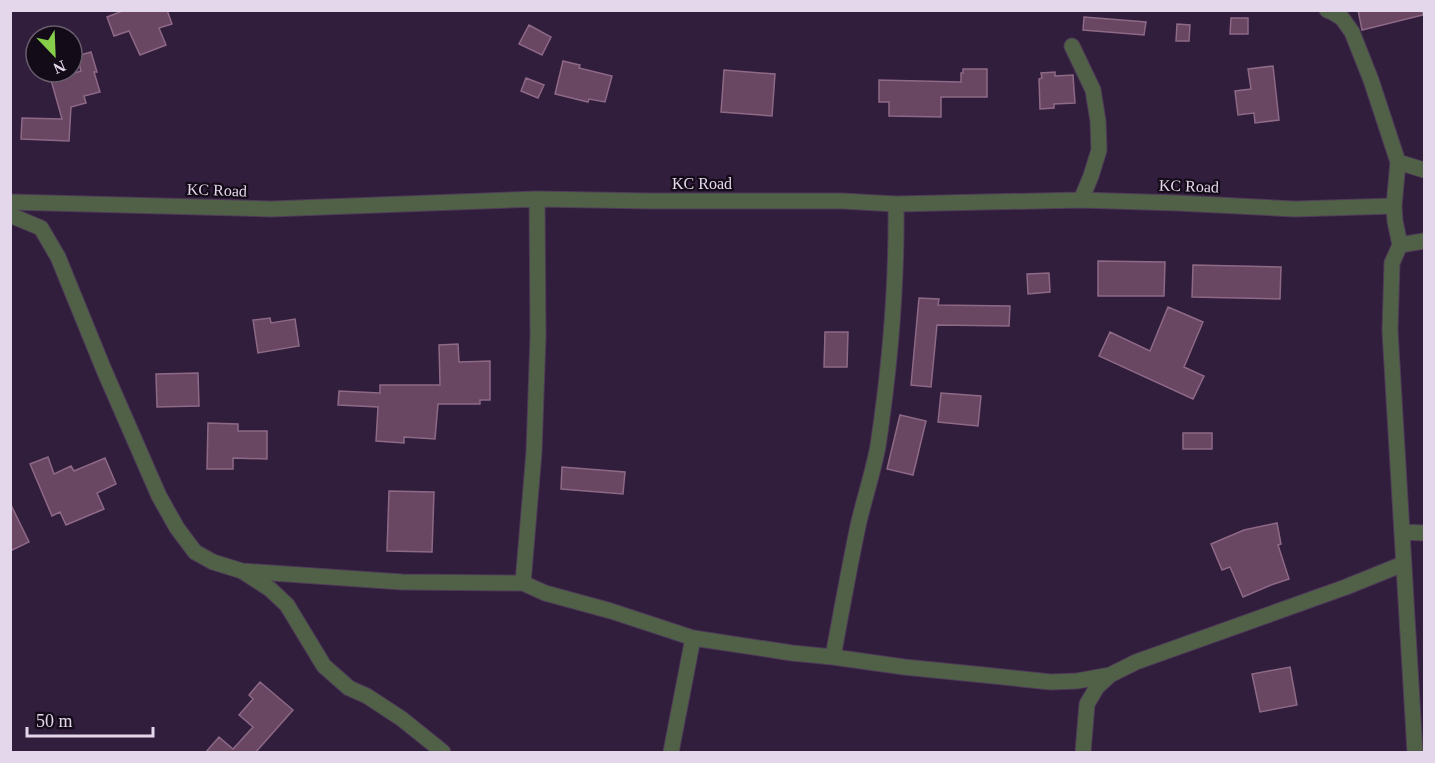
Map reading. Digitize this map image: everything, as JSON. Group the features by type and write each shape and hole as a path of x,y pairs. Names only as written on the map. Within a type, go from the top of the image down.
{"street":[{"path":"1327,10 1342,18 1352,32 1371,80 1398,162 1394,206 1400,246 1392,263 1390,331 1415,753"},
{"path":"1072,46 1093,90 1098,121 1099,150 1081,200"},
{"path":"1398,162 1425,170"},
{"path":"523,583 534,452 538,336 537,199"},
{"name":"KC Road","path":"10,202 271,209 537,199 842,201 896,204 1081,200 1294,209 1394,206"},
{"path":"833,657 858,525 877,448 887,377 895,292 896,204"},
{"path":"10,214 41,228 58,257 159,496 177,528 195,552 213,562 242,571 402,582 523,583 545,593 611,611 693,638 792,653 1051,682 1077,681 1110,675"},
{"path":"1400,246 1425,241"},
{"path":"1402,532 1425,533"},
{"path":"1083,753 1087,704 1097,687 1110,675 1136,662 1346,587 1403,564"},
{"path":"242,571 270,589 287,605 324,666 349,688 367,696 402,719 443,753"},
{"path":"671,753 693,638"}],"building":[{"path":"125,10 167,10 172,24 159,28 166,45 140,55 129,31 114,36 107,17"},
{"path":"1358,10 1422,10 1423,15 1362,30"},
{"path":"1084,17 1146,22 1144,35 1083,30"},
{"path":"1231,18 1248,18 1248,34 1230,34"},
{"path":"1177,24 1190,25 1189,41 1176,41"},
{"path":"529,25 551,37 542,55 519,44"},
{"path":"91,52 100,92 84,96 86,103 71,107 69,141 21,139 22,118 62,119 52,84 84,84 84,54"},
{"path":"563,61 580,65 579,68 612,76 605,102 589,99 588,102 555,94"},
{"path":"1273,66 1279,120 1255,123 1254,113 1238,115 1235,91 1251,89 1248,69"},
{"path":"963,69 987,69 987,97 941,97 941,117 889,116 889,102 879,102 879,80 961,82"},
{"path":"724,70 775,74 772,116 721,112"},
{"path":"1055,72 1055,76 1073,75 1075,103 1054,104 1054,108 1040,109 1039,79 1042,78 1041,73"},
{"path":"526,78 544,85 538,98 521,91"},
{"path":"1098,261 1165,262 1164,296 1098,296"},
{"path":"1193,265 1281,267 1280,299 1192,297"},
{"path":"1049,273 1050,292 1028,294 1027,274"},
{"path":"919,298 939,299 938,305 1010,306 1009,326 937,325 931,387 911,385"},
{"path":"1168,307 1203,322 1184,367 1204,376 1193,399 1099,356 1110,332 1150,351"},
{"path":"270,318 271,323 295,319 299,346 258,353 253,320"},
{"path":"825,332 848,332 847,367 824,367"},
{"path":"458,344 459,362 490,361 490,400 480,400 480,404 438,404 435,439 404,437 404,443 376,441 378,407 338,405 339,391 380,393 380,385 440,385 439,345"},
{"path":"198,373 199,406 157,407 156,374"},
{"path":"941,393 981,396 978,426 938,422"},
{"path":"900,415 926,421 913,475 887,469"},
{"path":"208,423 238,424 238,431 267,431 267,459 233,458 233,469 207,469"},
{"path":"1183,433 1212,433 1212,449 1183,449"},
{"path":"48,457 54,474 71,466 74,471 105,458 116,484 97,493 104,509 66,525 60,512 52,516 30,464"},
{"path":"562,467 625,472 623,494 561,489"},
{"path":"389,491 434,492 432,552 387,551"},
{"path":"10,503 29,542 10,551"},
{"path":"1277,523 1281,544 1278,545 1289,579 1243,597 1230,567 1222,570 1211,544 1244,530"},
{"path":"1290,667 1297,705 1260,712 1252,674"},
{"path":"260,682 293,710 255,753 205,753 219,737 233,749 253,727 239,715 253,699 249,695"}]}
